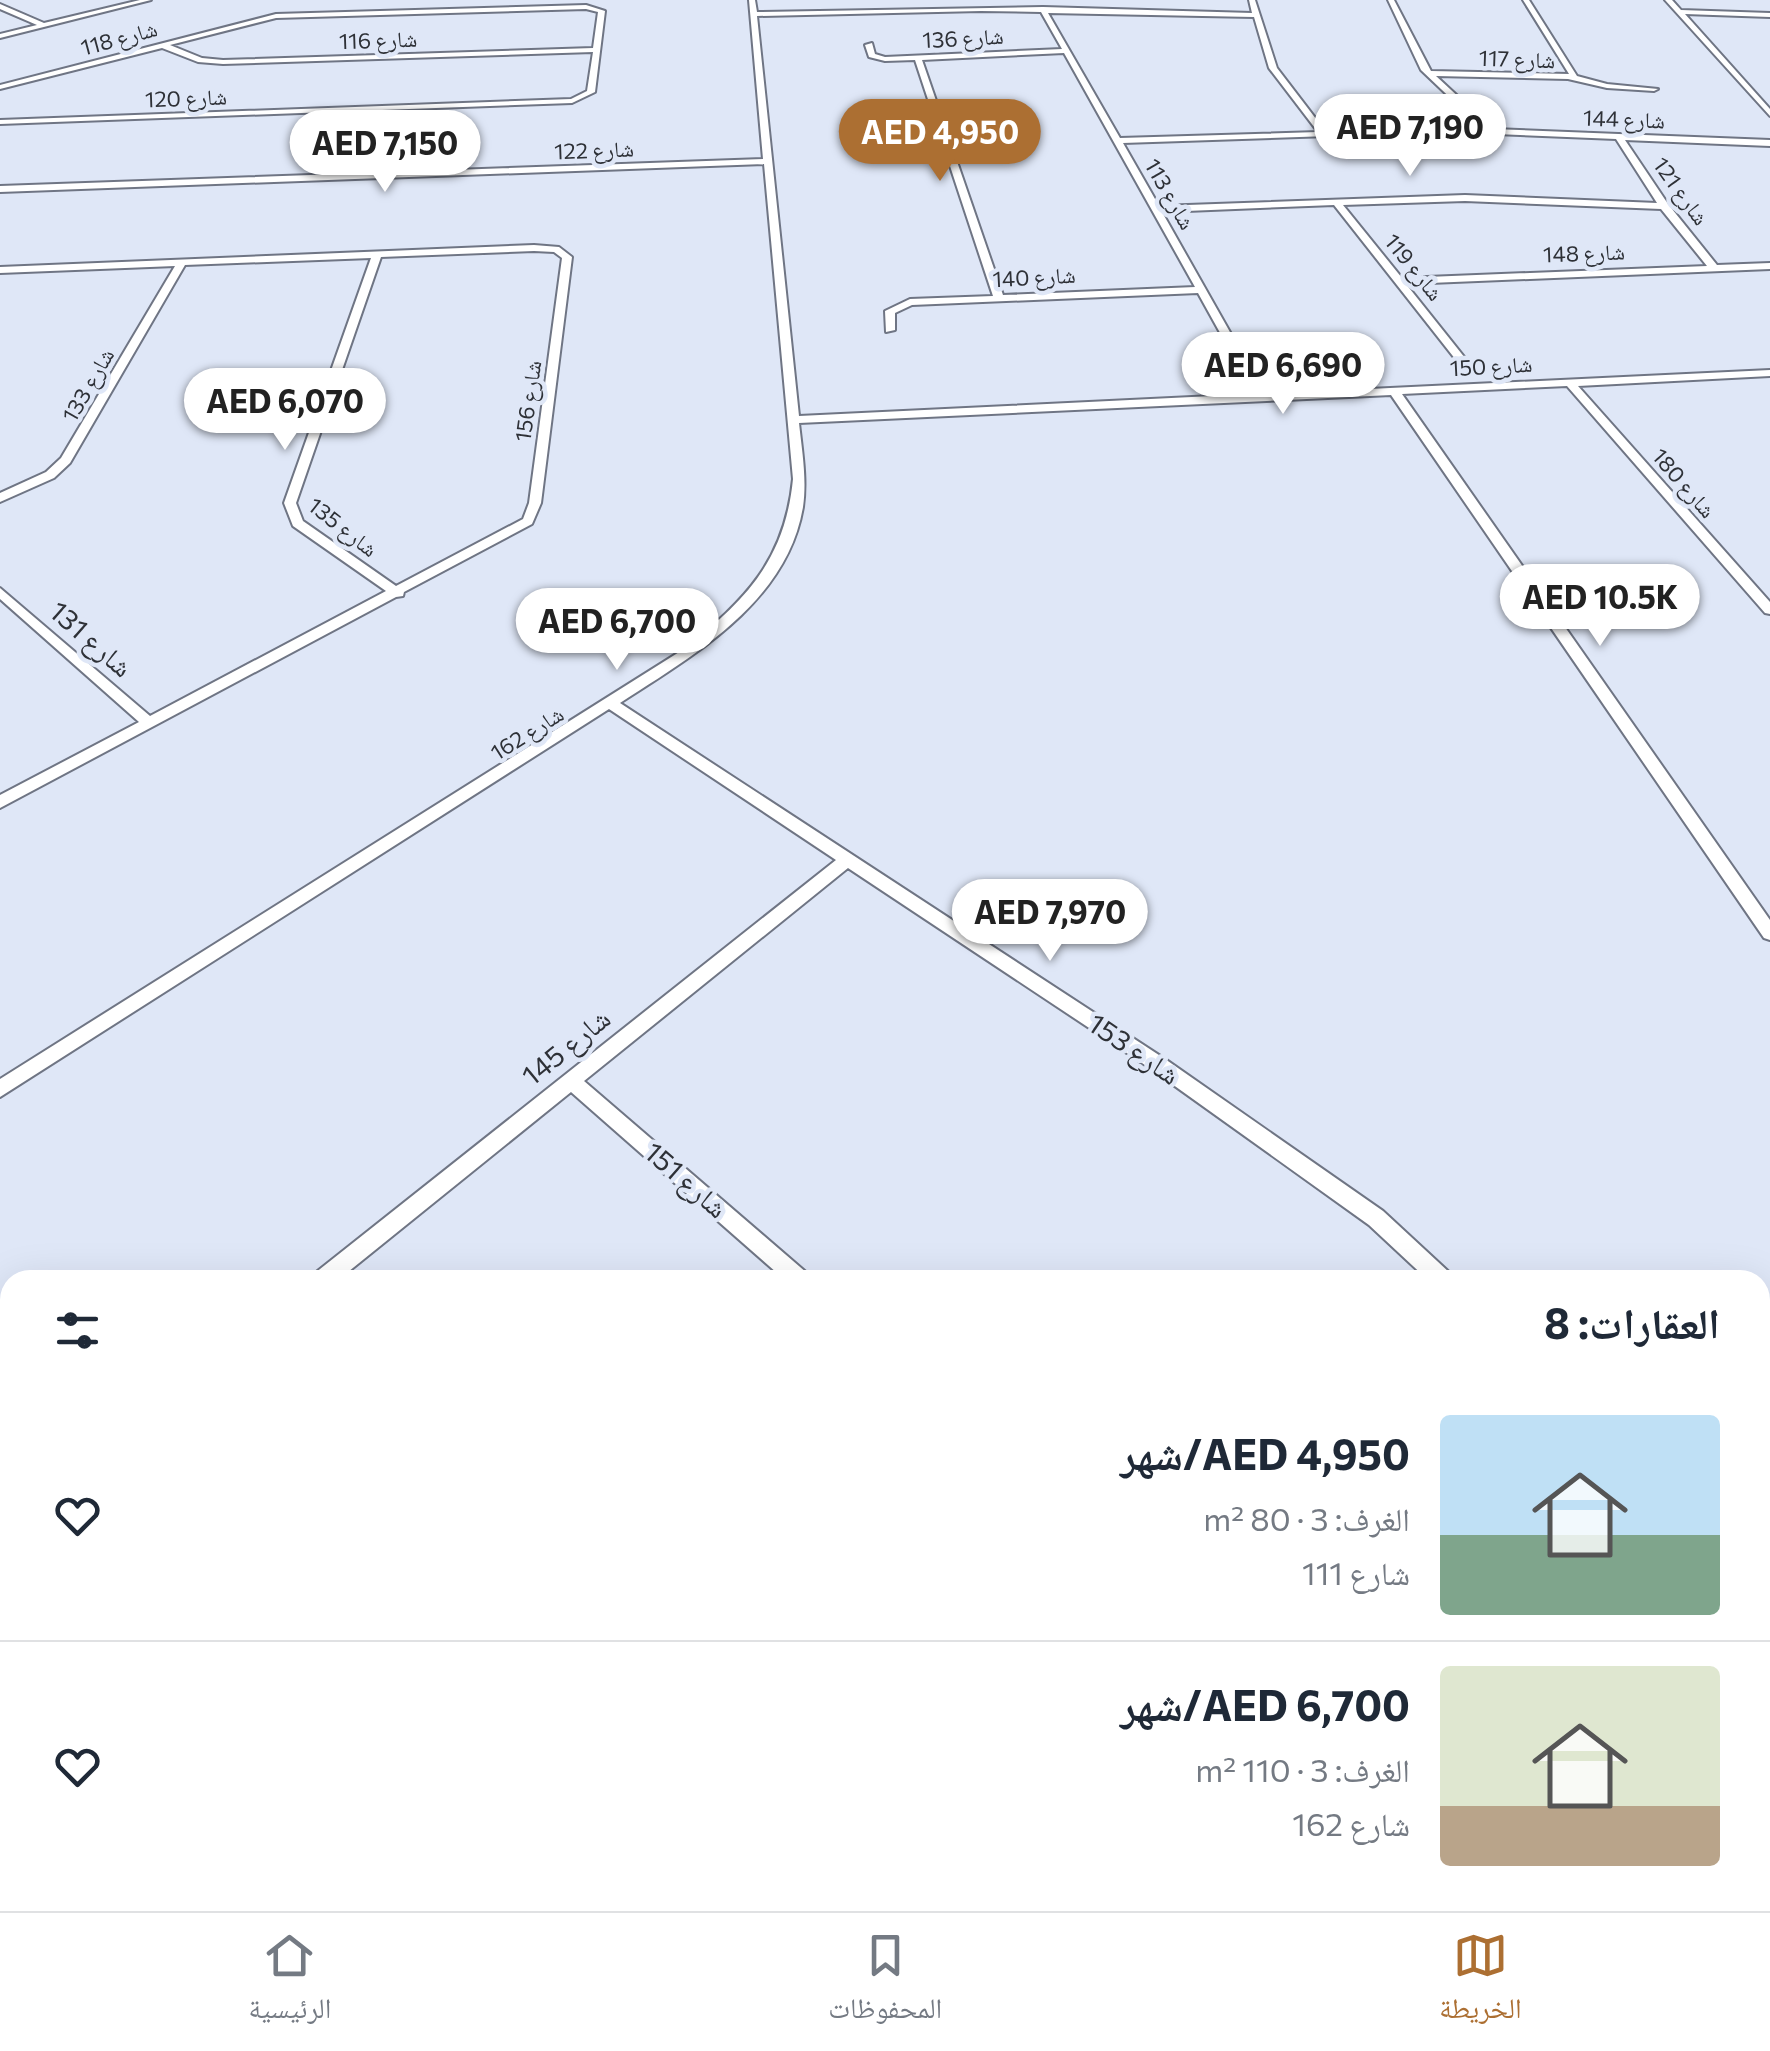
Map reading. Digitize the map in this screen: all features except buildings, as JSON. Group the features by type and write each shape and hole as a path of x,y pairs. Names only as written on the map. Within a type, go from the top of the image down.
{"street":[{"path":"0,36 148,0"},
{"path":"480,10 484,0"},
{"path":"898,0 901,10"},
{"path":"1252,0 1273,68 1323,133"},
{"path":"1391,0 1417,58 1428,73 1490,131"},
{"name":"شارع 117","path":"1428,73 1571,77 1574,70 1526,0"},
{"path":"1668,0 1770,114"},
{"path":"0,6 44,26"},
{"name":"شارع 118","path":"0,86 276,16 586,7 599,9 602,14"},
{"path":"753,7 1256,14"},
{"name":"شارع 162","path":"0,1089 610,704 726,624 777,564 792,535 799,506 753,7"},
{"name":"شارع 113","path":"1043,9 1262,398"},
{"path":"1678,12 1770,15"},
{"name":"شارع 120","path":"0,122 561,103 592,92 602,14"},
{"name":"شارع 116","path":"162,44 201,60 223,62 597,50"},
{"name":"شارع 136","path":"869,45 874,57 1067,52"},
{"path":"918,58 999,298"},
{"path":"1571,77 1607,86 1654,89"},
{"name":"شارع 144","path":"1118,141 1490,131 1770,143"},
{"name":"شارع 121","path":"1618,136 1664,206 1714,268"},
{"name":"شارع 122","path":"0,189 769,161"},
{"path":"1156,209 1482,198 1664,206"},
{"name":"شارع 119","path":"1336,202 1460,358"},
{"name":"شارع 156","path":"0,270 545,248 567,257 533,512 518,529 0,802"},
{"name":"شارع 135","path":"378,254 290,503 297,523 398,592"},
{"name":"شارع 133","path":"0,498 50,475 66,460 182,262"},
{"name":"شارع 148","path":"1399,281 1770,266"},
{"name":"شارع 140","path":"890,330 890,312 901,304 1201,290"},
{"name":"شارع 150","path":"794,420 1770,374"},
{"name":"شارع 180","path":"1569,382 1770,610"},
{"path":"1394,391 1770,933"},
{"name":"شارع 131","path":"0,592 149,724"},
{"name":"شارع 153","path":"610,704 1158,1064 1376,1218 1432,1270"},
{"name":"شارع 145","path":"334,1270 847,860"},
{"name":"شارع 151","path":"572,1080 789,1270"}]}
